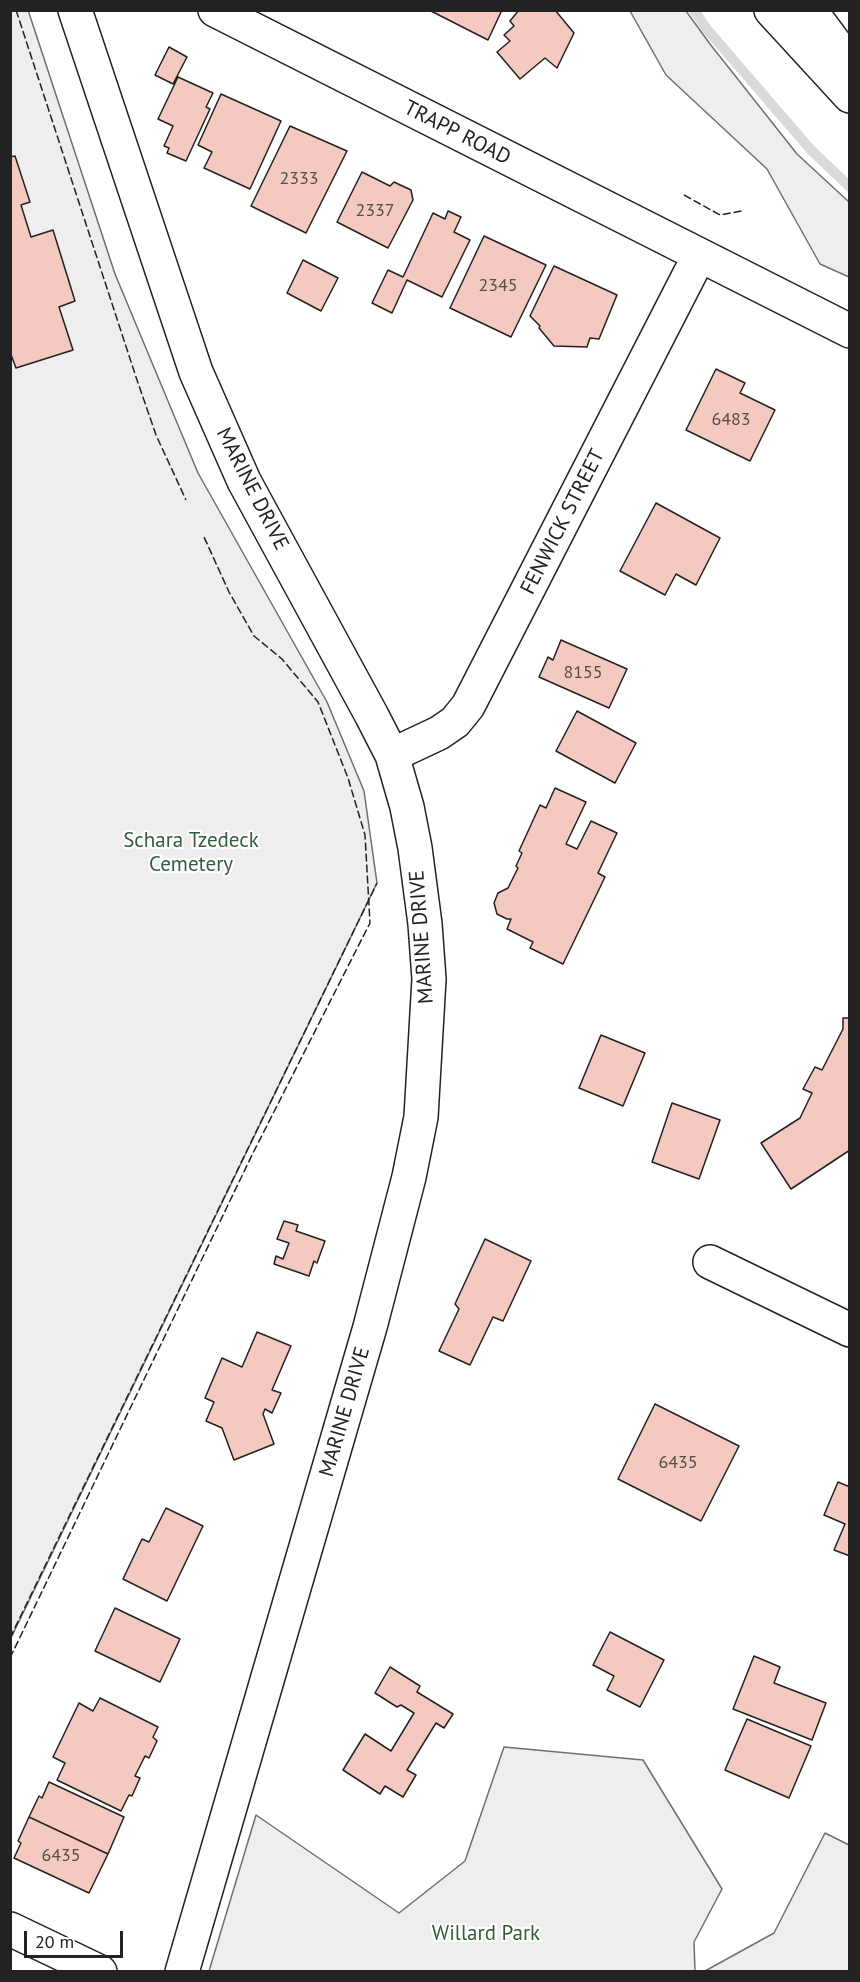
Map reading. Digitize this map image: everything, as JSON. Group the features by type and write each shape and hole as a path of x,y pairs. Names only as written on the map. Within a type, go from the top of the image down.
{"main road":[{"name":"MARINE DRIVE","path":"75,10 196,372 244,481 392,755 413,838 426,935 429,978 421,1117 409,1177 369,1327 182,1971"},
{"name":"TRAPP ROAD","path":"215,10 849,331"},
{"path":"771,10 849,96"},
{"path":"810,10 849,64"},
{"name":"FENWICK STREET","path":"392,755 439,733 455,722 468,706 699,256"},
{"path":"710,1263 849,1330"},
{"path":"10,1929 100,1971"}],"green space":[{"name":"Schara Tzedeck Cemetery","path":"28,10 115,274 198,473 327,702 364,791 377,883 11,1638 10,11"},
{"path":"630,11 686,11 797,154 849,202 849,277 820,264 767,169 666,75"},
{"name":"Willard Park","path":"504,1747 643,1760 722,1889 694,1942 695,1971 209,1971 256,1815 399,1913 465,1861"},
{"path":"825,1833 849,1845 849,1971 705,1971 774,1933"}],"building":[{"path":"429,10 502,10 488,40"},
{"path":"519,10 555,10 574,33 557,68 545,58 520,79 497,52 510,41 504,35 514,26 510,21"},
{"path":"169,47 187,57 173,84 155,75"},
{"path":"178,77 213,93 206,107 210,109 186,161 167,153 169,148 164,146 173,126 158,119"},
{"path":"221,94 281,121 250,189 204,168 212,152 198,145"},
{"path":"290,126 347,151 306,233 251,206"},
{"path":"15,156 30,202 21,205 31,237 53,230 75,301 59,307 73,350 16,368 10,352 10,157"},
{"path":"362,172 390,186 394,182 411,190 413,200 388,248 337,222"},
{"path":"448,211 461,217 454,232 470,240 442,297 407,280 392,313 372,303 388,270 403,277 433,213 445,219"},
{"path":"484,236 546,265 511,337 450,308"},
{"path":"303,260 338,278 321,311 287,293"},
{"path":"554,266 617,295 599,339 590,338 587,347 554,346 530,316"},
{"path":"716,369 745,383 740,393 775,410 750,461 686,430"},
{"path":"656,503 720,538 696,585 676,574 665,595 620,571"},
{"path":"561,640 627,669 609,708 539,677 548,657 553,660"},
{"path":"577,711 636,743 615,783 556,751"},
{"path":"555,788 586,802 566,844 577,849 591,821 617,833 598,873 605,877 563,964 530,948 533,942 507,929 511,919 497,914 494,903 498,893 508,888 518,868 516,866 522,853 519,851 540,805 546,808"},
{"path":"843,1018 850,1018 850,1150 791,1189 761,1143 800,1118 812,1093 803,1089 815,1067 822,1070 843,1029"},
{"path":"601,1035 645,1053 623,1106 579,1088"},
{"path":"672,1103 720,1120 699,1179 652,1162"},
{"path":"284,1221 298,1225 296,1231 325,1241 317,1263 314,1261 309,1276 274,1264 276,1256 283,1259 289,1243 277,1239"},
{"path":"485,1239 531,1261 503,1321 493,1317 470,1365 439,1351 459,1309 455,1304"},
{"path":"257,1332 291,1346 272,1390 281,1393 272,1413 265,1409 263,1414 274,1444 234,1460 222,1428 206,1421 214,1402 205,1398 222,1358 242,1367"},
{"path":"655,1404 739,1446 701,1521 618,1479"},
{"path":"838,1482 850,1487 850,1556 834,1550 845,1524 824,1515"},
{"path":"166,1508 203,1526 167,1601 123,1579 142,1539 149,1542"},
{"path":"115,1608 180,1639 160,1682 95,1651"},
{"path":"610,1632 664,1660 640,1707 607,1690 614,1676 593,1665"},
{"path":"754,1656 780,1667 774,1683 826,1703 812,1740 733,1709"},
{"path":"390,1667 420,1686 417,1692 453,1714 444,1728 436,1723 407,1770 416,1775 403,1797 385,1786 380,1794 343,1770 365,1734 391,1751 414,1713 401,1705 397,1707 375,1693"},
{"path":"100,1698 158,1727 153,1737 157,1741 149,1758 145,1756 135,1776 140,1778 132,1796 129,1795 121,1811 57,1780 65,1763 53,1757 79,1703 93,1711"},
{"path":"747,1719 811,1746 789,1798 725,1770"},
{"path":"49,1782 124,1817 108,1854 29,1817 39,1796 42,1798"},
{"path":"29,1817 108,1854 89,1893 14,1858 21,1843 18,1841"}],"waterway":[{"path":"694,10 706,28 811,150 850,187"}],"fence":[{"path":"16,10 156,435 186,500"},
{"path":"684,195 720,215 742,211"},
{"path":"10,1658 252,1155 370,923 365,835 348,778 318,702 282,659 254,636 229,592 204,537"},
{"path":"10,1638 377,883"}]}
